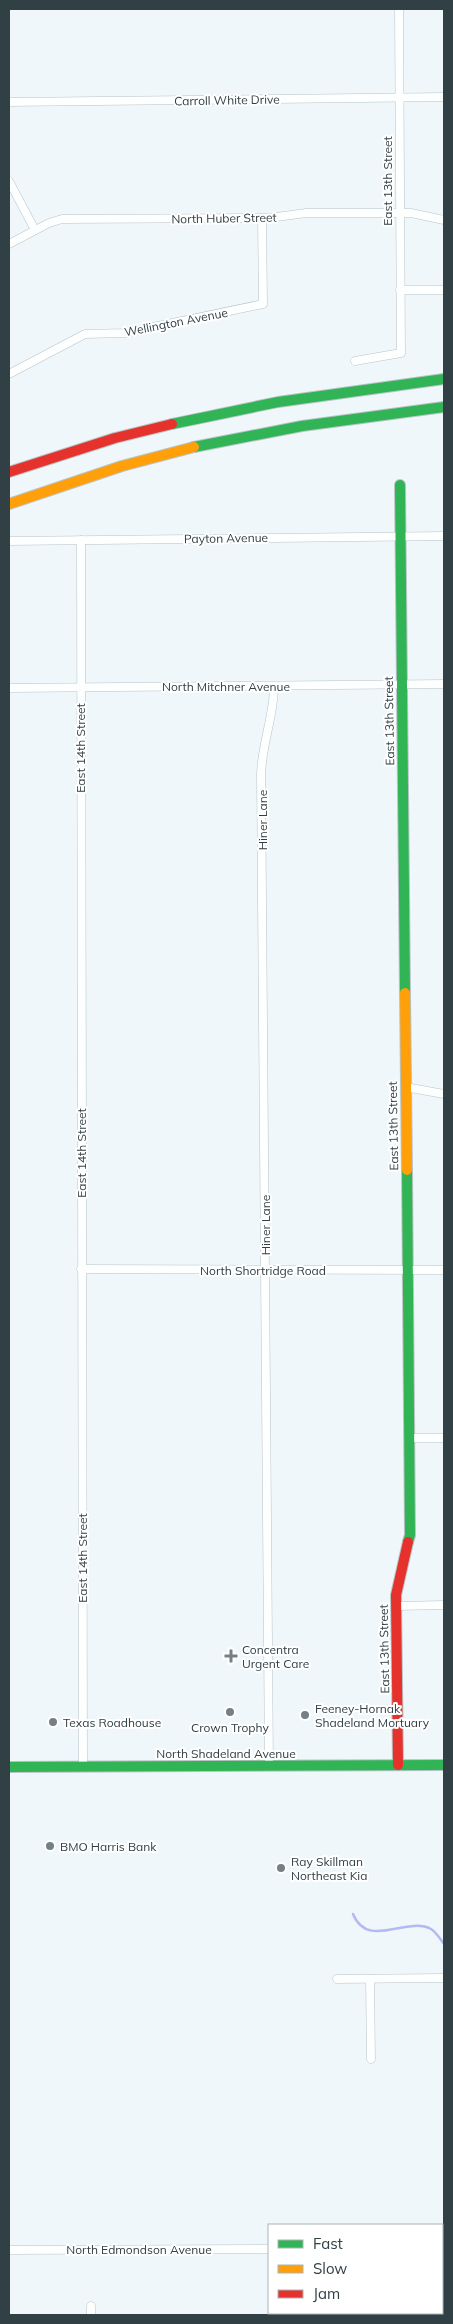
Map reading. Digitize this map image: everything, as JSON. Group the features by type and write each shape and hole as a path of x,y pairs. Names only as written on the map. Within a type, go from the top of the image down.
{"main road":[{"path":"9,472 112,440 226,413 331,394 444,379"},
{"path":"9,504 129,464 196,447 304,426 444,407"},
{"name":"East 13th Street","path":"398,1765 396,1595 410,1535 400,485"},
{"name":"North Shadeland Avenue","path":"9,1767 444,1765"}],"street":[{"name":"East 13th Street","path":"355,361 401,353 399,9"},
{"name":"Carroll White Drive","path":"9,102 444,98"},
{"path":"9,181 35,230"},
{"name":"North Huber Street","path":"9,244 35,230 62,219 262,218 306,213 400,212 416,213 444,220"},
{"name":"Wellington Avenue","path":"9,374 85,334 125,333 263,304 262,218"},
{"path":"400,290 444,290"},
{"name":"Payton Avenue","path":"9,541 444,536"},
{"name":"East 14th Street","path":"81,540 83,1767"},
{"name":"North Mitchner Avenue","path":"9,688 444,684"},
{"name":"Hiner Lane","path":"269,1766 261,774 262,756 272,714 274,686"},
{"path":"405,1087 444,1094"},
{"name":"North Shortridge Road","path":"81,1269 444,1270"},
{"path":"410,1438 444,1438"},
{"path":"397,1606 444,1605"},
{"path":"337,1979 444,1978"},
{"path":"370,1979 371,2059"},
{"name":"North Edmondson Avenue","path":"9,2250 268,2249"},
{"path":"91,2306 91,2315"}],"waterway":[{"path":"353,1914 360,1924 368,1930 378,1931 421,1926 433,1930 444,1944"}],"traffic: fast":[{"path":"172,424 278,402 444,379"},
{"path":"194,447 302,426 444,407"},
{"path":"400,485 405,993"},
{"path":"407,1170 410,1535 408,1542"},
{"path":"9,1767 444,1765"}],"traffic: slow":[{"path":"9,504 122,466 194,447"},
{"path":"405,993 407,1170"}],"traffic: jam":[{"path":"9,472 115,438 172,424"},
{"path":"398,1765 396,1595 408,1542"}],"place":[{"name":"Concentra Urgent Care","path":"231,1656"},
{"name":"Crown Trophy","path":"230,1712"},
{"name":"Feeney-Hornak Shadeland Mortuary","path":"305,1715"},
{"name":"Texas Roadhouse","path":"53,1722"},
{"name":"BMO Harris Bank","path":"50,1846"},
{"name":"Ray Skillman Northeast Kia","path":"281,1868"}]}
